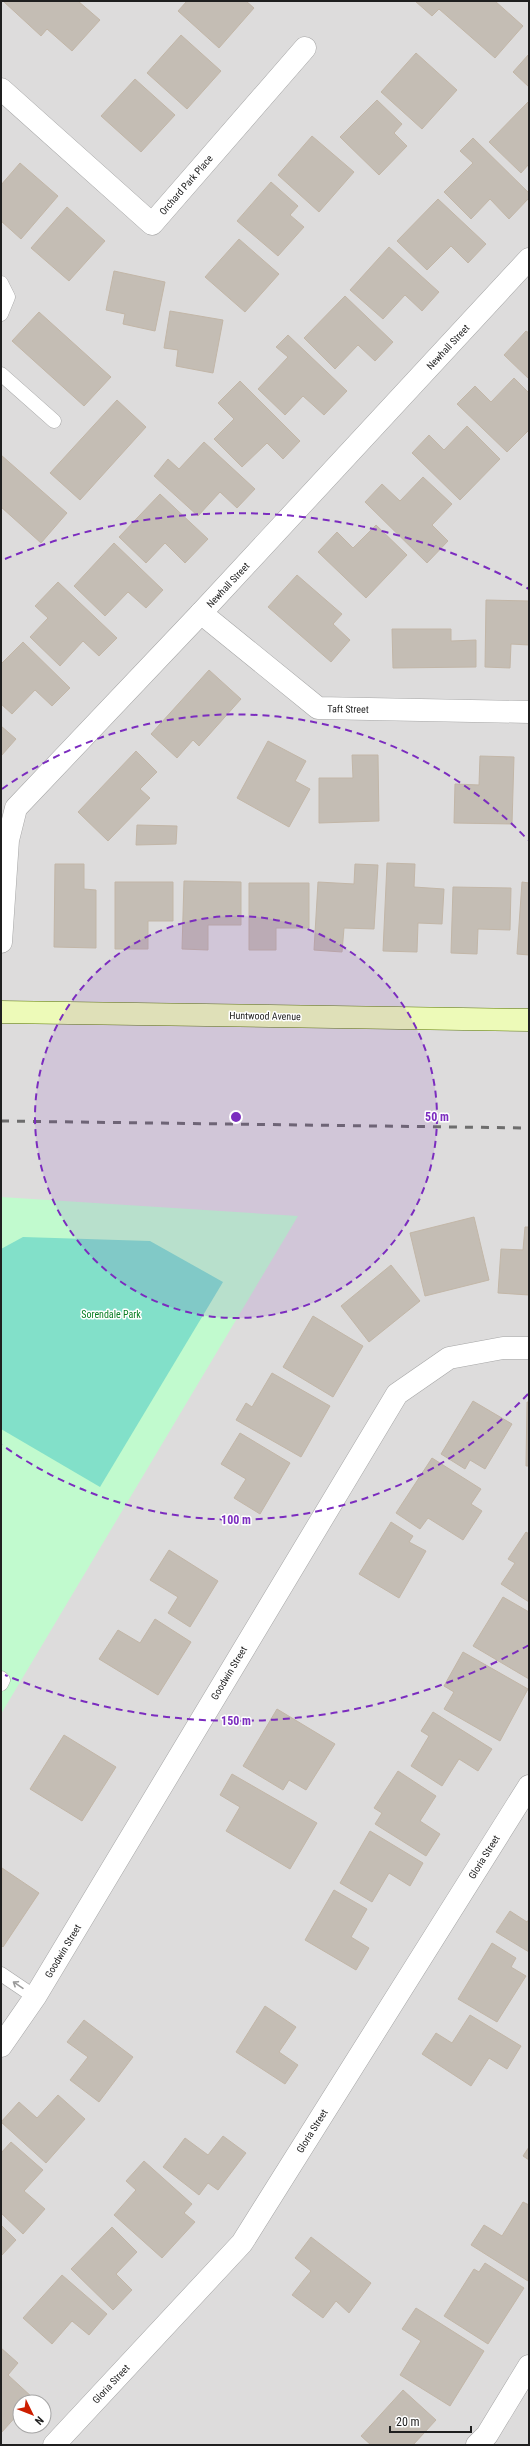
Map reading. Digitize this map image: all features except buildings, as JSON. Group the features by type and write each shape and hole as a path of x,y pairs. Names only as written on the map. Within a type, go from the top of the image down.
{"street":[{"name":"Orchard Park Place","path":"1,89 152,224 305,48"},
{"name":"Newhall Street","path":"1,942 8,840 16,808 202,613 529,259"},
{"name":"Taft Street","path":"202,613 318,708 529,712"},
{"name":"Huntwood Avenue","path":"1,1012 529,1020"},
{"name":"Goodwin Street","path":"1,2046 35,1997 397,1394 449,1358 503,1348 529,1348"},
{"name":"Gloria Street","path":"54,2445 242,2243 529,1786"},
{"path":"476,2445 487,2434 529,2366"}],"lane":[{"path":"1,283 8,297 1,314"},
{"path":"1,374 54,421"},
{"path":"1,1678 3,1680 1,1684"},
{"path":"1,1974 35,1997"}],"shaded area":[{"path":"1,1 529,1 529,2445 1,2445"}],"green space":[{"name":"Sorendale Park","path":"1,1197 298,1216 1,1714"},
{"path":"23,1237 150,1241 223,1282 100,1487 1,1429 1,1249"}],"railway":[{"path":"1,1121 529,1128"}]}
